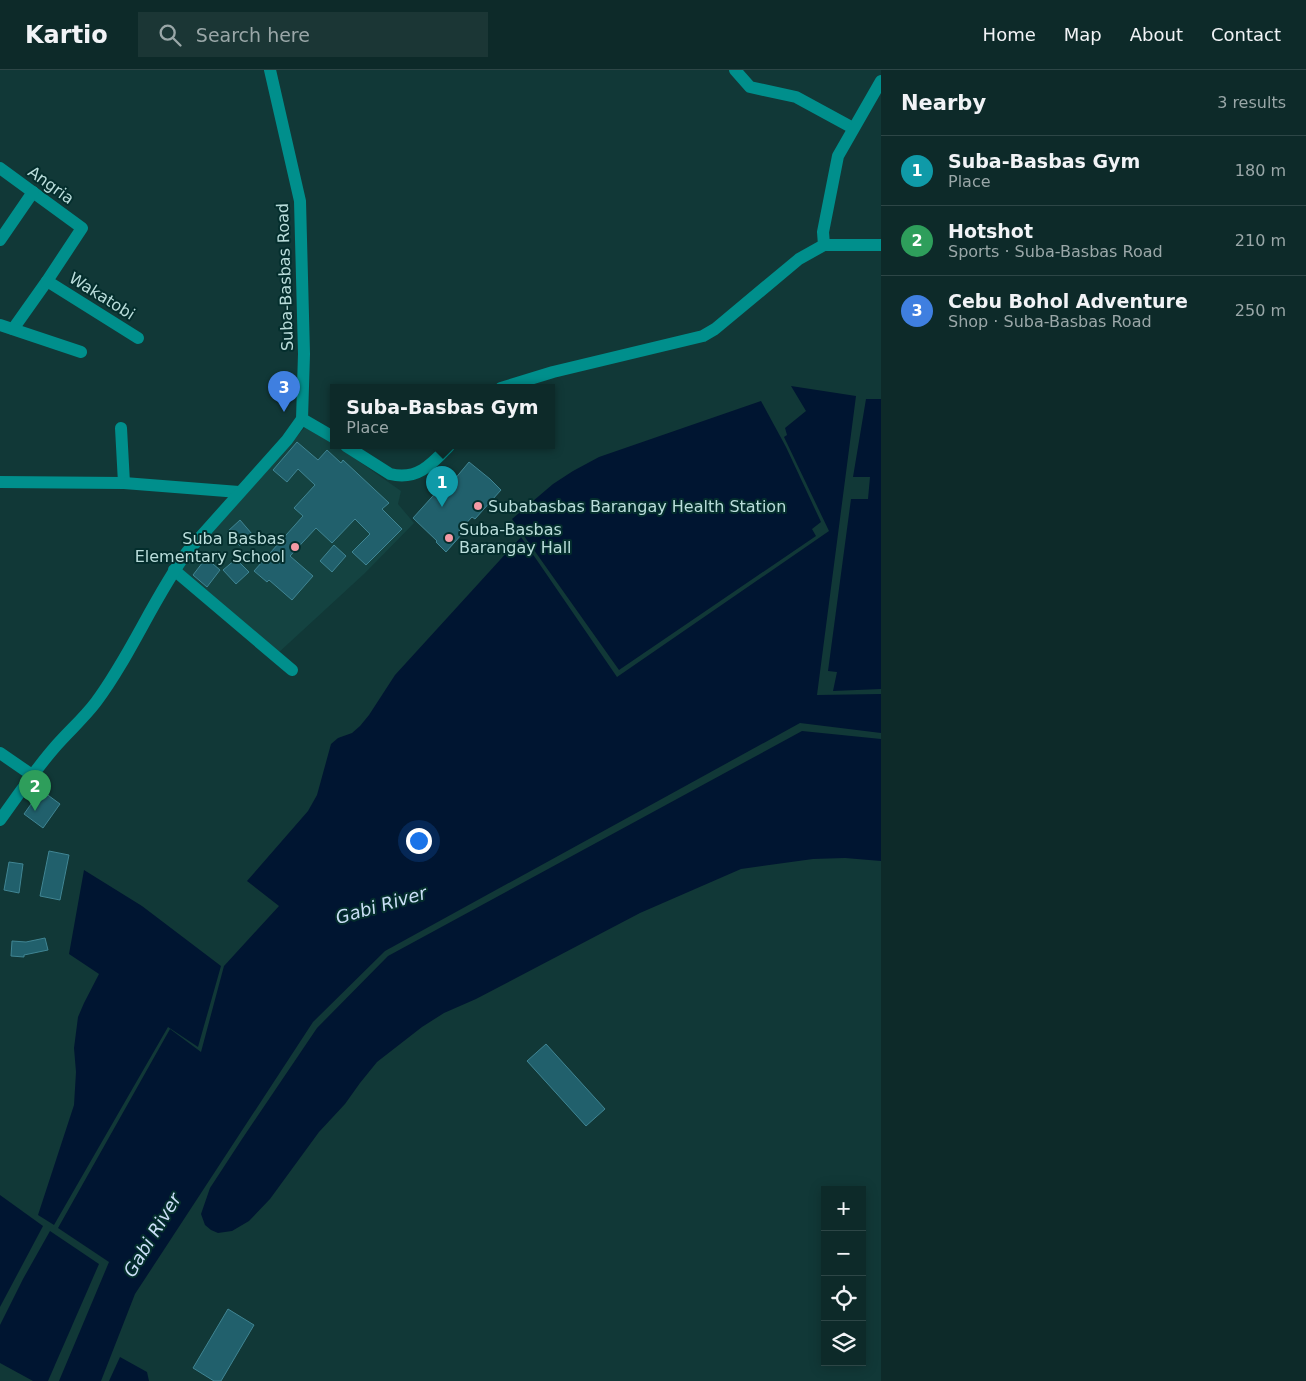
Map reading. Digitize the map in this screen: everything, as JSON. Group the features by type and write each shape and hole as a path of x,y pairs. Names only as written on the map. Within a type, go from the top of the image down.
{"street":[{"name":"Suba-Basbas Road","path":"270,70 300,201 304,354 302,419"},
{"path":"735,70 750,87 796,97 853,128"},
{"path":"824,245 822,232 838,156 881,81"},
{"name":"Angria","path":"0,168 82,228 47,281"},
{"path":"0,240 33,192"},
{"path":"514,384 553,372 703,336 715,329 799,259 824,245 881,245"},
{"path":"13,329 47,281"},
{"name":"Wakatobi","path":"47,281 138,338"},
{"path":"0,325 81,352"},
{"path":"0,820 54,747 96,703 132,646 174,570 187,552 287,440 302,419 330,435"},
{"path":"121,428 124,483"},
{"path":"351,449 390,474 395,475 416,474 426,469 446,449"},
{"path":"0,482 124,483 239,492"},
{"path":"174,570 292,670"},
{"path":"0,753 32,775"}],"shaded area":[{"name":"Suba Basbas Elementary School","path":"307,425 330,441 330,449 341,449 401,491 398,504 414,523 365,573 277,654 179,570"}],"water":[{"name":"Gabi River","path":"791,386 856,396 817,695 881,694 881,733 800,723 385,951 313,1022 135,1294 101,1381 59,1381 109,1262 58,1228 170,1029 201,1052 224,966 279,906 247,881 308,811 317,795 331,744 338,738 352,733 360,726 395,675 521,537 617,677 829,531 784,437 787,435 785,428 806,411"},
{"path":"866,399 881,399 881,689 833,691 837,672 828,671 851,499 868,499 870,477 853,477"},
{"path":"761,401 786,447 821,522 812,529 816,536 619,670 512,519 553,484 599,457"},
{"path":"802,731 881,739 881,861 845,858 813,859 741,869 640,913 476,999 444,1013 422,1027 377,1062 345,1104 319,1132 270,1199 249,1221 232,1231 218,1233 205,1225 201,1214 210,1188 317,1028 388,956"},
{"path":"84,870 142,906 221,966 198,1047 168,1027 54,1225 38,1215 74,1105 76,1072 74,1048 78,1017 99,974 69,954"},
{"path":"0,1195 43,1226 0,1307"},
{"path":"50,1231 99,1264 48,1381 33,1381 0,1363 0,1325"},
{"path":"120,1357 147,1372 149,1381 109,1381"}],"building":[{"path":"297,442 318,460 327,450 341,463 343,460 389,503 382,509 402,529 366,565 352,552 370,534 355,519 332,543 316,528 290,556 313,576 292,600 269,580 267,582 254,571 303,516 294,508 315,485 298,469 287,482 273,470"},
{"path":"469,462 501,490 475,519 472,517 459,531 462,534 446,552 413,518 450,477 454,480"},
{"path":"240,520 252,534 240,546 227,532"},
{"path":"334,545 346,556 332,572 320,561"},
{"path":"206,558 220,570 207,587 193,575"},
{"path":"236,559 249,572 236,584 223,570"},
{"path":"41,790 60,804 43,828 24,814"},
{"path":"49,851 69,855 60,900 40,896"},
{"path":"9,862 23,864 19,893 4,890"},
{"path":"45,938 48,950 24,955 24,957 11,956 12,941 26,942"},
{"path":"546,1044 605,1109 586,1126 527,1061"},
{"path":"228,1309 254,1325 221,1381 214,1381 193,1368"}],"place":[{"name":"Cebu Bohol Adventure","path":"284,412"},
{"name":"Subabasbas Barangay Health Station","path":"478,506"},
{"name":"Suba-Basbas Gym","path":"442,507"},
{"name":"Suba-Basbas Barangay Hall","path":"449,538"},
{"name":"Suba Basbas Elementary School","path":"295,547"},
{"name":"Hotshot","path":"35,811"}]}
